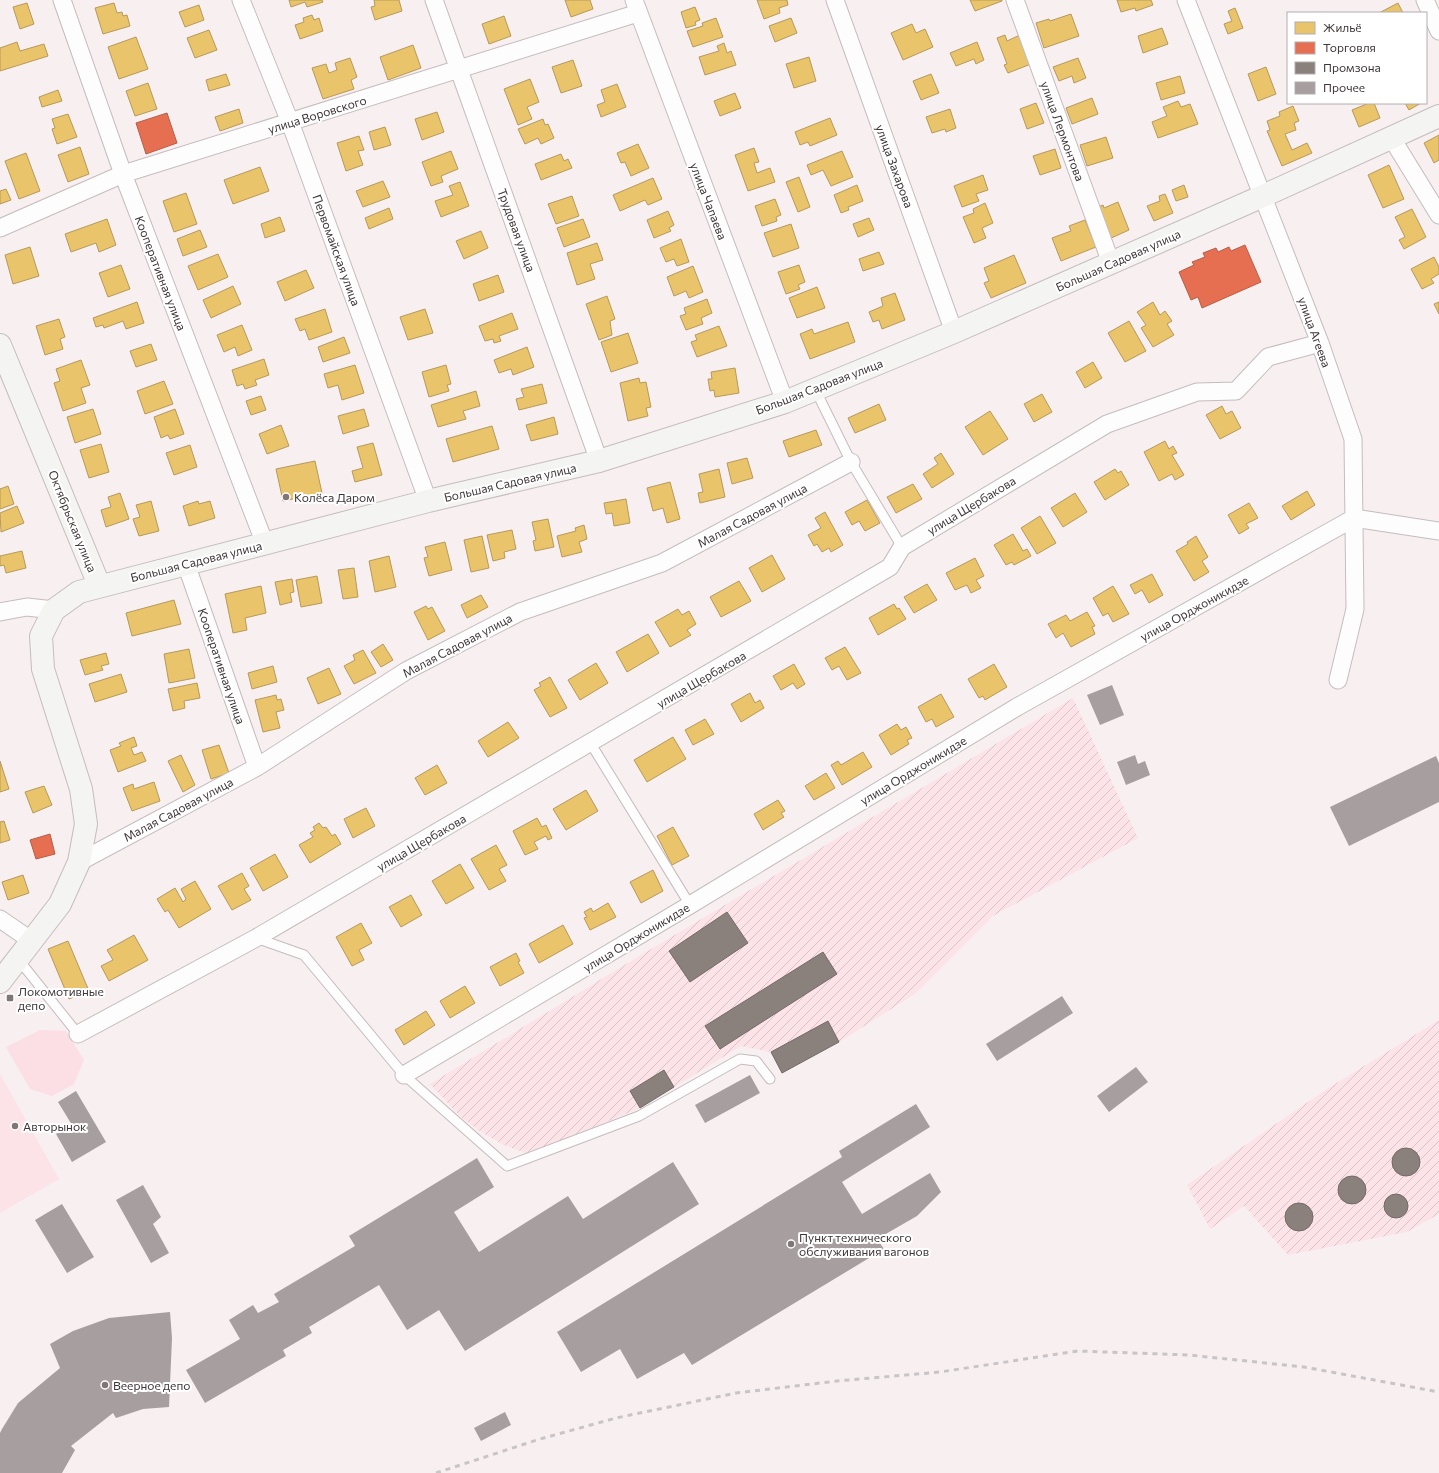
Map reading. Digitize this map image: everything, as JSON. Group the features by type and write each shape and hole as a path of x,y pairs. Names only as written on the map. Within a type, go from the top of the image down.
{"main road":[{"name":"Большая Садовая улица","path":"99,586 428,501 599,461 785,402 954,332 1263,196 1439,116"},
{"name":"Октябрьская улица","path":"0,345 99,586 79,592 54,610 41,636 43,669 81,789 86,824 79,862 60,904 0,982"}],"street":[{"name":"Кооперативная улица","path":"62,0 123,174 265,544"},
{"name":"Первомайская улица","path":"241,0 290,122 428,501"},
{"name":"Трудовая улица","path":"434,0 599,461"},
{"name":"улица Захарова","path":"835,0 954,332"},
{"name":"улица Лермонтова","path":"1015,0 1111,263"},
{"name":"улица Агеева","path":"1186,0 1320,343 1353,439 1355,609 1338,680"},
{"path":"1424,0 1439,31"},
{"name":"улица Воровского","path":"0,228 123,174 459,69 636,6"},
{"name":"улица Чапаева","path":"636,6 785,402"},
{"path":"1391,138 1439,215"},
{"name":"улица Щербакова","path":"78,1034 256,938 591,744 890,567 902,547 1107,424 1197,392 1236,391 1268,357 1320,343"},
{"name":"Малая Садовая улица","path":"79,862 257,767 406,671 520,612 662,563 851,462"},
{"path":"1354,518 1439,531"},
{"name":"улица Орджоникидзе","path":"404,1075 690,905 1017,707 1354,518"},
{"name":"Кооперативная улица","path":"186,564 257,767"},
{"path":"0,612 27,607 54,610"},
{"path":"0,919 32,941"}],"lane":[{"path":"815,389 851,462 902,547"},
{"path":"591,744 690,905"},
{"path":"256,938 304,955 404,1075 507,1166 639,1116 740,1059 756,1060 770,1079"},
{"path":"18,958 78,1034"}],"shaded area":[{"path":"1073,698 1138,838 993,916 915,994 839,1042 782,1073 771,1052 741,1046 640,1108 529,1154 504,1145 481,1132 460,1116 430,1084 631,961"},
{"path":"1439,1020 1439,1214 1407,1232 1288,1255 1244,1206 1210,1229 1187,1185 1330,1087"},
{"path":"40,1030 66,1031 84,1060 74,1084 52,1096 30,1089 6,1047"},
{"name":"Авторынок","path":"0,1074 59,1179 0,1213"}],"building: Жильё":[{"path":"289,0 322,0 323,2 307,7 305,2 291,7"},
{"path":"374,0 399,0 402,11 375,20 371,7 375,6"},
{"path":"565,0 590,0 593,9 571,17"},
{"path":"757,0 787,0 788,5 779,8 780,13 764,19"},
{"path":"970,0 1002,0 1002,1 975,11"},
{"path":"1117,0 1151,0 1153,5 1136,11 1135,8 1121,12"},
{"path":"27,3 34,24 20,29 13,7"},
{"path":"114,3 117,13 122,12 123,16 127,15 130,26 103,34 95,8"},
{"path":"1398,3 1402,12 1381,12"},
{"path":"199,5 204,20 185,27 179,12"},
{"path":"695,7 700,20 695,22 696,25 686,28 681,12"},
{"path":"1235,8 1243,28 1228,34 1224,24 1232,21 1228,11"},
{"path":"1071,14 1079,36 1044,48 1036,23 1049,19 1050,21"},
{"path":"312,15 314,20 319,18 323,31 300,39 295,25 304,22 303,18"},
{"path":"504,16 511,36 489,44 482,24"},
{"path":"716,18 723,37 693,47 687,31 703,26 702,23"},
{"path":"791,18 797,33 775,42 769,26"},
{"path":"912,24 916,33 925,29 933,47 903,60 891,33"},
{"path":"1162,28 1168,44 1143,53 1138,36"},
{"path":"209,30 217,50 195,58 187,38"},
{"path":"1005,35 1007,41 1020,35 1031,64 1008,73 1004,65 1007,64 997,38"},
{"path":"136,37 148,69 119,79 108,47"},
{"path":"17,42 20,51 44,44 48,56 0,71 0,48"},
{"path":"977,42 984,60 976,64 974,59 956,66 950,53"},
{"path":"724,43 727,53 731,51 736,65 705,75 699,57 719,51 717,46"},
{"path":"413,45 421,68 388,80 380,57"},
{"path":"809,57 816,81 794,88 786,64"},
{"path":"350,58 357,77 351,80 354,89 323,99 312,68 326,64 329,73 337,70 335,63"},
{"path":"1078,58 1086,78 1074,83 1072,76 1059,81 1053,67"},
{"path":"573,60 582,86 561,93 552,67"},
{"path":"1266,67 1276,94 1258,101 1248,74"},
{"path":"226,74 230,85 209,91 206,80"},
{"path":"931,74 939,93 921,100 913,81"},
{"path":"1180,76 1185,93 1161,100 1156,83"},
{"path":"530,79 539,102 527,107 532,119 518,125 504,89"},
{"path":"148,83 157,109 135,116 126,91"},
{"path":"617,84 626,107 601,117 597,105 605,102 601,90"},
{"path":"58,90 62,101 42,107 39,97"},
{"path":"735,93 741,108 720,116 714,101"},
{"path":"1092,98 1098,114 1072,124 1066,108"},
{"path":"1178,101 1181,107 1190,104 1198,124 1158,138 1152,122 1167,116 1163,107"},
{"path":"1036,103 1044,123 1027,129 1020,109"},
{"path":"1367,104 1374,104 1380,118 1359,127 1352,110"},
{"path":"1406,104 1419,104 1409,110"},
{"path":"1293,106 1299,121 1294,123 1296,130 1285,134 1292,150 1307,143 1312,153 1282,166 1267,131 1270,130 1267,121 1280,116 1279,112"},
{"path":"239,109 243,123 220,131 215,117"},
{"path":"950,109 956,128 946,132 945,129 932,133 926,117"},
{"path":"437,112 444,132 422,140 415,119"},
{"path":"68,114 77,137 57,144 52,129 55,128 52,119"},
{"path":"830,118 837,135 810,146 808,142 800,145 795,132"},
{"path":"543,119 545,125 548,124 554,138 541,144 538,138 525,144 518,129"},
{"path":"385,127 391,145 374,150 369,132"},
{"path":"1439,135 1439,160 1434,163 1424,143"},
{"path":"359,136 364,150 358,151 363,165 346,171 337,143"},
{"path":"1106,137 1113,158 1087,166 1080,145"},
{"path":"638,144 649,168 631,176 625,162 621,163 617,153"},
{"path":"80,147 89,174 68,182 58,155"},
{"path":"754,148 759,162 754,163 757,173 770,168 775,182 748,191 735,155"},
{"path":"1055,149 1061,168 1040,175 1033,156"},
{"path":"451,151 458,169 441,176 443,182 431,186 422,162"},
{"path":"842,151 853,177 831,186 823,170 811,175 807,165"},
{"path":"26,153 40,191 19,199 5,161"},
{"path":"561,154 564,161 568,159 572,168 541,180 535,164"},
{"path":"1389,165 1404,199 1383,208 1368,175"},
{"path":"260,167 269,191 233,204 224,180"},
{"path":"983,175 988,190 976,194 979,201 962,207 954,186"},
{"path":"799,177 810,207 798,212 786,182"},
{"path":"653,178 662,199 648,205 645,200 620,211 613,195"},
{"path":"383,181 390,197 363,207 356,191"},
{"path":"460,182 469,206 441,217 435,201 453,195 449,186"},
{"path":"857,185 863,201 848,207 849,210 841,213 834,195"},
{"path":"1184,185 1188,197 1176,201 1172,190"},
{"path":"6,189 11,200 0,204 0,191"},
{"path":"186,193 197,224 174,232 163,201"},
{"path":"1165,194 1173,213 1154,221 1147,206 1160,201 1159,196"},
{"path":"572,196 579,216 556,224 548,204"},
{"path":"775,199 781,215 776,217 777,221 762,226 755,206"},
{"path":"1118,202 1129,230 1109,239 1096,208 1103,205 1104,208"},
{"path":"985,203 993,223 982,228 986,238 974,243 963,217 974,213 973,209"},
{"path":"389,208 393,219 369,229 365,218"},
{"path":"1412,209 1426,237 1404,249 1399,240 1405,237 1395,217"},
{"path":"668,211 674,225 669,228 671,231 654,238 647,220"},
{"path":"280,217 285,231 265,238 261,224"},
{"path":"869,218 874,230 858,237 853,224"},
{"path":"107,219 116,245 99,252 96,243 71,252 65,234"},
{"path":"583,219 590,237 564,247 557,228"},
{"path":"1085,220 1096,247 1061,261 1052,238 1071,231 1069,226"},
{"path":"791,224 799,248 773,257 764,233"},
{"path":"200,230 207,247 183,256 177,239"},
{"path":"481,231 488,248 464,259 456,241"},
{"path":"681,239 689,262 677,266 674,259 666,262 660,248"},
{"path":"597,243 603,260 590,264 595,279 577,285 567,253"},
{"path":"30,247 39,276 13,284 5,255"},
{"path":"879,252 884,264 863,271 859,259"},
{"path":"218,254 228,277 198,290 188,266"},
{"path":"1014,255 1026,283 991,298 984,283 989,281 984,268"},
{"path":"1434,257 1439,267 1439,274 1431,279 1434,283 1422,289 1411,269"},
{"path":"121,265 130,289 108,297 99,273"},
{"path":"799,265 805,282 798,285 800,289 786,294 778,272"},
{"path":"693,266 703,292 689,298 686,291 674,296 667,277"},
{"path":"306,270 314,288 285,301 277,282"},
{"path":"498,275 504,292 479,301 473,284"},
{"path":"233,286 241,304 211,318 203,300"},
{"path":"817,287 825,308 797,318 789,298"},
{"path":"895,293 905,320 882,329 879,320 873,322 869,312 883,306 881,298"},
{"path":"607,296 615,319 610,321 612,335 599,340 586,304"},
{"path":"707,299 712,313 701,318 703,324 686,330 680,316 686,314 684,308"},
{"path":"137,302 144,323 126,329 123,321 104,328 103,325 96,327 93,318"},
{"path":"1153,302 1160,315 1165,311 1172,321 1167,324 1174,335 1153,347 1141,328 1146,325 1137,312"},
{"path":"1439,302 1439,314 1434,304"},
{"path":"325,309 332,332 309,340 305,329 300,331 295,319"},
{"path":"425,309 433,333 408,340 400,317"},
{"path":"512,313 518,329 499,336 501,341 494,343 493,339 485,341 479,326"},
{"path":"59,319 65,337 60,339 63,349 45,355 36,326"},
{"path":"1129,321 1146,351 1125,362 1108,333"},
{"path":"848,322 855,342 810,359 800,334 812,329 814,334"},
{"path":"242,325 252,350 238,356 235,347 224,352 217,335"},
{"path":"719,326 727,346 697,357 691,342 697,340 695,335"},
{"path":"628,333 638,363 611,372 601,342"},
{"path":"344,337 350,353 323,362 318,347"},
{"path":"151,344 157,360 136,367 130,351"},
{"path":"527,347 534,367 513,375 511,369 499,373 494,360"},
{"path":"264,359 269,375 255,380 257,385 245,389 243,384 237,386 232,370"},
{"path":"81,360 90,385 81,388 86,403 63,411 54,383 60,381 56,369"},
{"path":"1093,362 1102,378 1085,388 1076,372"},
{"path":"355,365 364,393 342,400 338,385 328,388 324,374"},
{"path":"446,365 451,384 447,385 449,391 429,397 422,372"},
{"path":"735,368 739,393 715,397 714,390 710,391 708,379 712,379 711,372"},
{"path":"639,378 640,383 646,382 651,407 646,408 648,416 628,421 620,383"},
{"path":"164,381 173,404 145,414 137,391"},
{"path":"542,384 547,403 519,410 516,399 524,397 521,389"},
{"path":"476,391 480,406 463,411 466,419 438,427 431,405"},
{"path":"1042,394 1052,412 1034,422 1024,404"},
{"path":"261,396 266,410 251,415 246,401"},
{"path":"879,404 886,420 855,433 848,418"},
{"path":"1222,406 1226,414 1232,411 1241,428 1220,439 1206,415"},
{"path":"93,409 101,434 75,443 67,417"},
{"path":"175,409 184,434 170,439 168,435 161,438 154,417"},
{"path":"364,409 369,426 343,434 338,416"},
{"path":"990,411 1008,439 983,455 965,427"},
{"path":"554,417 558,434 531,441 526,425"},
{"path":"281,425 289,446 267,454 259,434"},
{"path":"492,426 499,449 453,462 446,439"},
{"path":"816,430 822,445 789,457 783,441"},
{"path":"1165,441 1169,449 1173,446 1177,453 1172,455 1184,475 1175,480 1172,474 1159,481 1144,452"},
{"path":"373,443 382,475 355,482 352,471 363,468 357,447"},
{"path":"101,444 109,472 89,478 80,450"},
{"path":"190,445 197,467 174,475 166,453"},
{"path":"941,453 954,474 932,488 923,474 938,464 934,458"},
{"path":"747,458 753,478 732,484 727,463"},
{"path":"315,461 322,493 283,501 276,469"},
{"path":"719,469 725,497 700,503 698,493 703,492 699,474"},
{"path":"1115,469 1118,473 1121,471 1129,485 1105,500 1094,482"},
{"path":"670,482 680,519 667,523 663,508 653,511 647,488"},
{"path":"913,484 922,499 896,513 887,497"},
{"path":"8,486 14,504 0,509 0,489"},
{"path":"1307,491 1315,505 1291,520 1282,506"},
{"path":"120,493 129,519 106,527 101,510 111,507 108,497"},
{"path":"1075,493 1087,512 1063,527 1051,508"},
{"path":"626,499 630,523 614,526 612,513 606,514 604,503"},
{"path":"867,500 880,523 865,531 859,521 852,525 845,512"},
{"path":"151,501 159,531 139,536 133,519 140,517 136,505"},
{"path":"198,501 199,504 210,501 215,518 189,526 183,506"},
{"path":"1249,503 1258,518 1246,524 1249,528 1239,534 1228,515"},
{"path":"17,506 24,523 1,532 0,513"},
{"path":"825,512 843,545 831,552 829,548 822,552 817,544 814,546 808,535 821,528 815,518"},
{"path":"1040,516 1056,543 1037,554 1021,528"},
{"path":"548,519 554,547 535,551 533,541 536,540 532,522"},
{"path":"584,525 587,539 579,542 582,552 562,557 557,536 576,531 575,528"},
{"path":"512,530 516,549 504,552 505,558 493,561 487,535"},
{"path":"1013,534 1023,551 1027,549 1031,556 1014,565 1012,562 1006,565 994,545"},
{"path":"482,536 489,568 471,572 464,540"},
{"path":"1196,536 1208,557 1202,561 1209,572 1194,581 1176,551 1188,544 1187,542"},
{"path":"445,542 452,570 429,576 424,558 428,557 425,547"},
{"path":"22,551 26,568 6,573 4,565 0,566 0,556"},
{"path":"772,555 785,579 762,592 749,568"},
{"path":"389,556 396,587 375,592 369,561"},
{"path":"975,558 984,576 976,580 981,588 971,593 967,585 955,590 946,573"},
{"path":"354,568 358,597 343,599 338,570"},
{"path":"1152,574 1163,595 1149,603 1142,590 1135,594 1130,585"},
{"path":"317,576 322,603 301,607 296,580"},
{"path":"292,579 294,592 290,593 292,602 280,605 275,582"},
{"path":"739,581 751,601 721,617 710,597"},
{"path":"927,584 937,600 914,613 904,597"},
{"path":"261,586 266,613 245,618 247,630 233,633 225,594"},
{"path":"1113,586 1129,614 1113,622 1108,613 1103,616 1093,598"},
{"path":"481,595 488,607 467,618 461,605"},
{"path":"174,600 181,624 132,636 126,613"},
{"path":"894,604 897,609 899,608 906,619 878,635 869,618"},
{"path":"426,606 428,609 432,607 445,631 428,640 414,612"},
{"path":"678,609 682,615 689,611 696,624 687,630 691,635 670,647 655,622"},
{"path":"1087,612 1095,626 1092,627 1095,634 1071,647 1063,633 1056,638 1048,624 1066,615 1070,621"},
{"path":"648,634 659,653 627,672 616,652"},
{"path":"383,644 393,660 381,667 371,652"},
{"path":"845,647 861,673 847,680 839,666 832,670 825,658"},
{"path":"189,649 195,678 169,683 164,654"},
{"path":"363,650 376,673 354,684 344,666 355,660 353,655"},
{"path":"106,653 109,664 101,666 103,670 85,675 80,660"},
{"path":"596,663 608,683 580,700 568,680"},
{"path":"794,664 805,684 797,689 793,683 781,690 773,676"},
{"path":"994,664 1007,687 985,700 983,696 979,698 968,679"},
{"path":"273,666 277,682 252,689 248,673"},
{"path":"329,668 341,694 318,704 307,678"},
{"path":"121,674 127,692 95,702 89,684"},
{"path":"550,677 567,708 550,717 534,690 541,686 539,683"},
{"path":"197,683 200,698 184,701 185,708 173,711 168,689"},
{"path":"750,693 755,703 760,700 764,708 741,722 731,704"},
{"path":"941,694 954,717 936,727 932,719 926,722 918,707"},
{"path":"276,695 277,700 281,699 284,710 276,712 280,728 263,732 255,700"},
{"path":"705,719 714,734 693,745 685,730"},
{"path":"508,722 519,738 488,757 478,741"},
{"path":"897,724 901,730 906,727 912,738 907,740 909,744 891,755 879,735"},
{"path":"134,737 137,746 131,748 134,755 142,752 146,761 118,772 110,750 121,746 119,743"},
{"path":"673,737 686,759 647,782 634,760"},
{"path":"219,745 229,773 211,779 202,750"},
{"path":"863,752 872,767 842,785 831,765 838,761 841,765"},
{"path":"181,755 195,785 183,792 168,761"},
{"path":"0,761 9,789 0,792"},
{"path":"437,765 447,783 425,795 415,778"},
{"path":"826,773 835,788 814,800 805,786"},
{"path":"154,782 160,801 132,811 123,788 133,784 134,789"},
{"path":"44,786 52,805 33,813 25,792"},
{"path":"586,790 598,811 566,830 553,809"},
{"path":"778,800 785,811 781,813 784,817 763,830 754,814"},
{"path":"366,808 375,826 353,838 344,819"},
{"path":"537,818 542,827 546,825 552,838 548,840 546,836 534,842 538,849 525,855 513,831"},
{"path":"4,821 10,840 0,843 0,822"},
{"path":"319,823 323,828 326,827 332,836 335,834 341,844 310,863 299,845 313,837 310,833 315,830 313,827"},
{"path":"673,827 689,856 672,865 657,836"},
{"path":"496,845 507,865 499,869 506,881 489,890 471,859"},
{"path":"275,854 288,877 263,891 250,868"},
{"path":"460,864 474,888 446,904 432,881"},
{"path":"653,870 663,891 641,903 630,882"},
{"path":"242,873 249,886 244,889 251,900 232,910 218,886"},
{"path":"23,875 29,893 8,900 2,882"},
{"path":"195,881 211,909 179,928 168,910 165,912 157,899 175,888 183,902 186,899 181,889"},
{"path":"411,895 422,915 401,927 389,907"},
{"path":"608,903 616,917 590,930 584,918 587,917 584,912 591,908 593,912"},
{"path":"361,923 372,943 359,950 364,960 352,966 336,937"},
{"path":"563,925 573,944 539,963 529,944"},
{"path":"134,935 148,960 109,981 101,966 113,960 107,950"},
{"path":"68,941 89,991 69,999 48,949"},
{"path":"516,953 520,961 518,962 524,973 500,986 490,967"},
{"path":"465,986 475,1003 450,1018 440,1001"},
{"path":"426,1011 435,1025 404,1045 395,1030"}],"building: Торговля":[{"path":"167,113 177,143 146,154 136,123"},
{"path":"1245,245 1261,282 1202,308 1198,297 1191,300 1179,272 1194,265 1192,262 1205,257 1203,253 1216,248 1218,252 1229,247 1231,251"},
{"path":"50,834 55,854 36,859 30,840"}],"building: Промзона":[{"path":"727,912 748,943 690,982 669,951"},
{"path":"823,952 837,974 720,1049 705,1026"},
{"path":"828,1021 839,1042 782,1073 771,1052"},
{"path":"664,1070 674,1087 640,1108 630,1091"},
{"path":"1406,1148 1416,1152 1420,1162 1416,1172 1406,1176 1396,1172 1392,1162 1396,1152"},
{"path":"1352,1176 1362,1180 1366,1190 1362,1200 1352,1204 1342,1200 1338,1190 1342,1180"},
{"path":"1396,1194 1405,1197 1408,1206 1405,1215 1396,1218 1387,1215 1384,1206 1387,1197"},
{"path":"1299,1203 1309,1207 1313,1217 1309,1227 1299,1231 1289,1227 1285,1217 1289,1207"}],"building: Прочее":[{"path":"1112,685 1124,715 1100,725 1087,695"},
{"path":"1135,755 1138,764 1145,761 1150,775 1126,785 1117,762"},
{"path":"1436,756 1439,763 1439,802 1349,846 1330,807"},
{"path":"1062,996 1073,1013 997,1061 986,1044"},
{"path":"1136,1067 1148,1082 1109,1112 1097,1096"},
{"path":"750,1075 760,1093 705,1123 695,1105"},
{"path":"76,1091 106,1142 72,1162 56,1134 72,1125 58,1102"},
{"name":"Пункт технического обслуживания вагонов","path":"916,1104 930,1127 842,1182 862,1214 930,1173 941,1192 917,1216 877,1239 884,1249 692,1365 684,1353 637,1379 620,1349 581,1372 557,1332 842,1157 839,1151"},
{"path":"477,1158 494,1187 454,1212 479,1252 568,1196 583,1219 673,1162 699,1204 465,1351 439,1310 407,1330 379,1285 309,1327 312,1333 283,1350 286,1356 205,1403 186,1370 240,1339 229,1320 253,1305 258,1313 279,1302 274,1294 355,1246 349,1236"},
{"path":"143,1185 161,1217 153,1224 169,1253 151,1263 116,1200"},
{"path":"62,1204 94,1257 67,1273 35,1220"},
{"name":"Веерное депо","path":"170,1312 172,1338 169,1407 143,1409 116,1418 113,1413 71,1446 75,1450 62,1473 0,1473 0,1433 2,1429 18,1403 60,1368 50,1344 73,1331 109,1318"},
{"path":"505,1412 511,1425 481,1441 474,1428"}],"railway":[{"path":"436,1473 540,1439 616,1418 736,1393 837,1381 940,1372 1078,1351 1189,1355 1304,1367 1439,1392"}],"place":[{"name":"Колёса Даром","path":"286,497"},
{"name":"Локомотивные депо","path":"10,998"},
{"name":"Авторынок","path":"15,1126"},
{"name":"Пункт технического обслуживания вагонов","path":"791,1244"},
{"name":"Веерное депо","path":"105,1385"}]}
